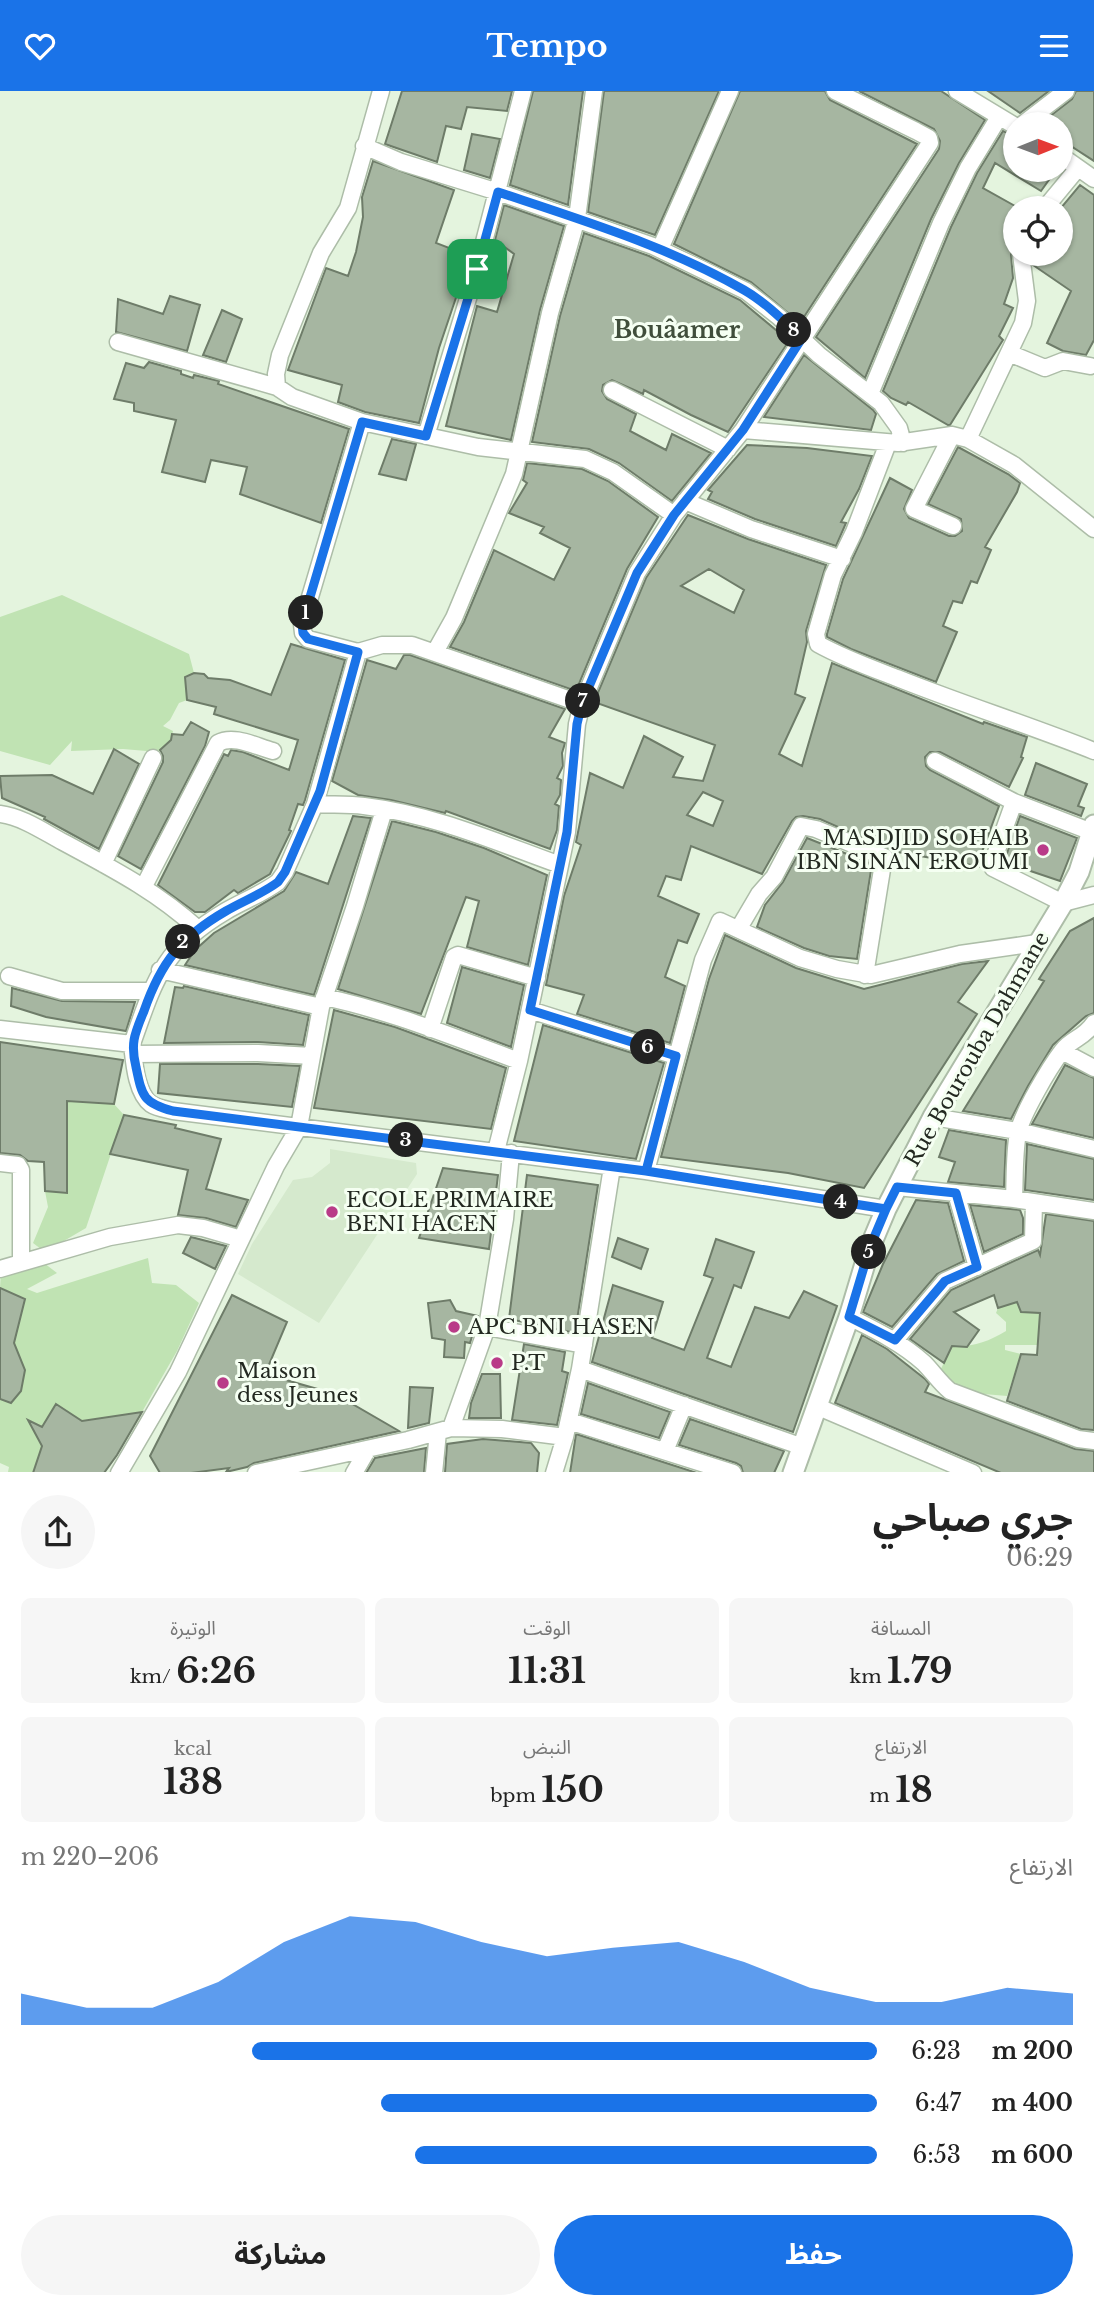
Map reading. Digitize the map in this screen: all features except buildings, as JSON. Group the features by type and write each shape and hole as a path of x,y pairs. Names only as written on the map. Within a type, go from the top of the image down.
{"street":[{"path":"277,387 276,374 280,355 321,253 348,208 381,91"},
{"path":"426,436 498,192 523,91"},
{"path":"435,652 454,618 514,474 547,325 577,218 594,91"},
{"path":"660,249 730,91"},
{"path":"434,1472 445,1430 478,1357 486,1327 505,1219 504,1152 519,1061 567,832 577,724 582,703 637,573 674,515 743,430 874,233 931,141 858,96 835,91"},
{"path":"957,91 1003,119"},
{"path":"1039,112 1066,91"},
{"path":"870,394 941,223 968,168 999,117"},
{"path":"364,146 401,162 577,218 660,249 746,291 819,355 870,394 890,414 899,428 896,443 829,587 816,634 818,644 953,701 1094,751"},
{"path":"1073,164 1094,179"},
{"path":"1055,196 1078,167"},
{"path":"953,526 914,509 960,437 1009,353 1023,323 1027,301 1023,266"},
{"path":"118,342 277,387 292,397 362,422 478,447 585,459 613,472 674,515"},
{"path":"1009,353 1045,368 1063,361 1092,364"},
{"path":"612,390 728,449"},
{"path":"362,422 302,624 303,633 308,639 358,652 394,644 412,645 582,703"},
{"path":"743,430 896,443 960,437 1014,465 1094,529"},
{"path":"685,501 751,529 842,559"},
{"path":"358,652 316,804 285,872 278,882 198,929 183,941 160,970 132,1049 142,1094 148,1102 173,1111 646,1171 886,1209"},
{"path":"144,886 218,743 222,740 234,740 273,751"},
{"path":"103,864 153,758"},
{"path":"936,761 1014,801 1093,828"},
{"path":"1014,801 993,860 993,868 1063,904 1094,895"},
{"path":"316,804 363,805 458,827 560,865"},
{"path":"120,1472 178,1372 276,1166 299,1127 322,1002 384,810"},
{"path":"0,814 32,825 144,886 169,903 198,929"},
{"path":"738,928 759,894 774,877 801,826 816,829 884,857 864,975"},
{"name":"Rue Bourouba Dahmane","path":"793,1472 849,1317 870,1247 886,1209 933,1117 1063,904 1079,872 1093,828"},
{"path":"646,1171 703,960 717,924 723,921 800,958 864,975 883,974 960,954 1037,943"},
{"path":"430,1028 454,957 458,955 537,978"},
{"path":"160,970 322,1002 363,1005 519,1061"},
{"path":"9,976 62,991 151,991"},
{"path":"530,1010 676,1056"},
{"path":"1014,1199 1018,1131 1037,1092 1062,1051 1069,1043 1086,1034 1094,1023"},
{"path":"0,1029 132,1049 312,1056"},
{"path":"1062,1051 1094,1068"},
{"path":"933,1117 1018,1131 1094,1149"},
{"path":"0,1163 18,1165 21,1170 21,1262"},
{"path":"554,1472 580,1369 612,1167"},
{"path":"897,1187 1014,1199 1094,1211"},
{"path":"956,1193 977,1267"},
{"path":"895,1340 945,1281 1033,1241 1034,1202"},
{"path":"0,1269 110,1237 178,1225 203,1228 241,1239"},
{"path":"849,1317 895,1340 924,1363 950,1391 1078,1439 1094,1441"},
{"path":"486,1327 584,1345"},
{"path":"580,1369 803,1447"},
{"path":"666,1451 684,1405"},
{"path":"816,1406 973,1472"},
{"path":"256,1472 445,1430 567,1429 666,1451 733,1472"},
{"path":"354,1472 368,1449"}],"shaded area":[{"name":"ECOLE PRIMAIRE BENI HACEN","path":"330,1149 416,1163 417,1174 319,1323 238,1274 252,1244 293,1180 312,1177 330,1163"}],"green space":[{"path":"62,595 189,654 194,673 185,678 187,700 179,703 170,720 163,726 173,731 171,740 158,752 123,749 71,751 72,741 50,765 0,751 0,617"},
{"path":"67,1101 114,1104 124,1115 86,1228 45,1252 33,1243 48,1207 45,1191 67,1193"},
{"path":"148,1258 152,1283 176,1285 199,1303 177,1351 142,1412 82,1421 56,1405 42,1427 29,1421 42,1446 33,1472 8,1472 9,1467 0,1463 0,1399 11,1402 21,1391 25,1370 14,1343 0,1288 1,1273 44,1263 57,1273 27,1289 37,1293"},
{"path":"1017,1302 1040,1313 1038,1345 1005,1345 1005,1350 1021,1354 1007,1396 972,1393 938,1375 952,1346 980,1343 1006,1331 1006,1322 996,1313 998,1308"}],"place":[{"name":"MASDJID SOHAIB IBN SINAN EROUMI","path":"1043,850"},
{"name":"ECOLE PRIMAIRE BENI HACEN","path":"332,1212"},
{"name":"APC BNI HASEN","path":"454,1327"},
{"name":"P.T","path":"497,1363"},
{"name":"Maison dess Jeunes","path":"223,1383"}],"district":[{"name":"Bouâamer","path":"677,330"}],"route":[{"path":"477,269 426,436 362,422 302,624 303,633 308,639 358,652 316,804 278,882 198,929 183,941 160,970 132,1044 142,1094 148,1102 157,1107 173,1111 646,1171 886,1209 897,1187 956,1193 977,1267 945,1281 895,1340 849,1317 870,1247 886,1209 762,1189 646,1171 676,1056 530,1010 567,832 577,724 582,703 637,573 674,515 743,430 802,338 746,291 681,258 586,221 498,192 477,269"}]}
